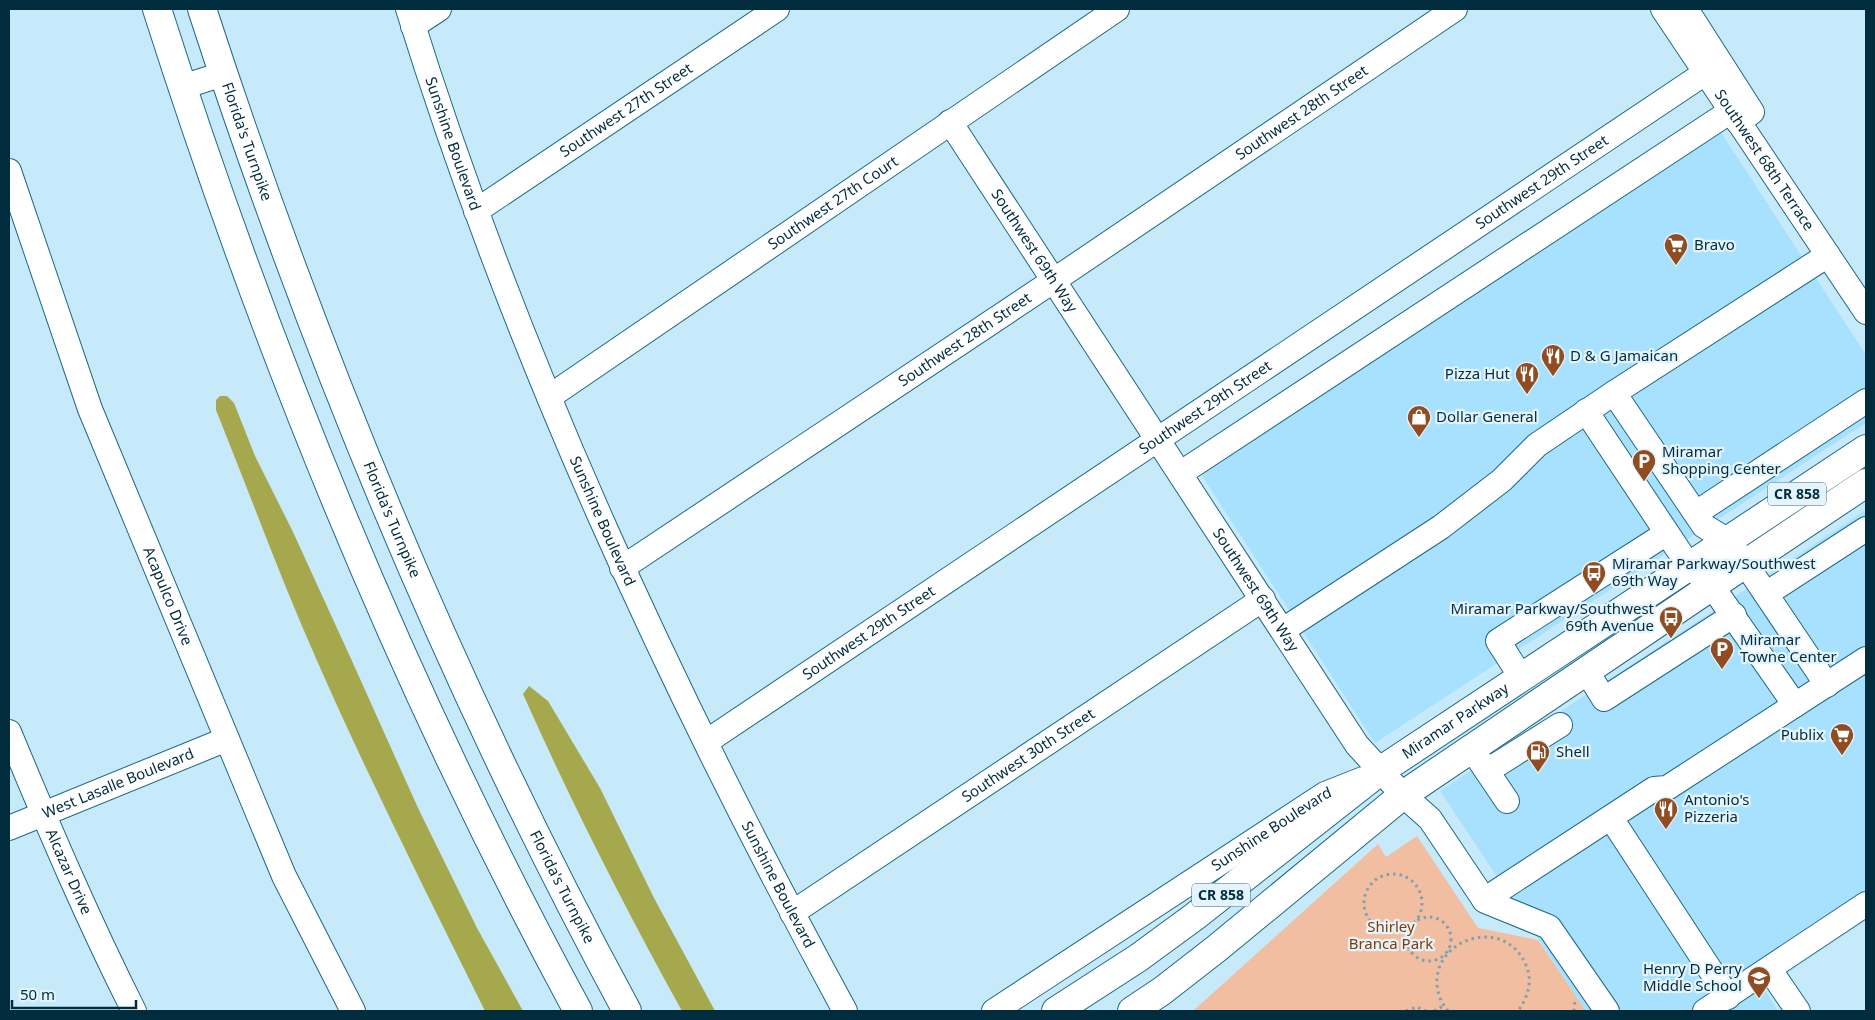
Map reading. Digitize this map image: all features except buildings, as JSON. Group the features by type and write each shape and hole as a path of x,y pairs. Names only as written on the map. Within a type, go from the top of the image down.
{"main road":[{"path":"157,9 182,87 249,278 303,419 372,586 463,786 516,894 578,1011"},
{"name":"Florida's Turnpike","path":"202,9 257,174 316,336 410,563 500,762 627,1011"},
{"name":"Miramar Parkway","path":"1056,1011 1146,952 1380,771 1866,448"},
{"name":"Miramar Parkway","path":"1132,1011 1162,991 1216,948 1403,795 1866,483"}],"street":[{"path":"410,18 439,9"},
{"name":"Southwest 27th Street","path":"476,211 777,9"},
{"name":"Southwest 27th Court","path":"549,397 1117,9"},
{"name":"Southwest 28th Street","path":"622,568 1053,281 1455,9"},
{"name":"Southwest 68th Terrace","path":"1663,9 1866,312"},
{"path":"1181,473 1734,117 1752,112 1686,9"},
{"name":"Sunshine Boulevard","path":"410,18 476,211 549,397 622,568 706,742 792,913 845,1011"},
{"path":"182,87 223,74"},
{"name":"Southwest 29th Street","path":"706,742 1705,74"},
{"name":"Southwest 69th Way","path":"950,122 1357,745 1403,795 1430,819 1484,900"},
{"name":"Acapulco Drive","path":"9,170 90,409 284,876 353,1011"},
{"path":"1283,630 1441,527 1502,480 1537,445 1586,411 1828,256"},
{"path":"1614,393 1704,526 1728,540 1827,685"},
{"path":"1696,514 1866,401"},
{"path":"1586,411 1689,566 1712,586 1795,705"},
{"path":"1766,594 1866,529"},
{"path":"1521,677 1498,641 1667,533"},
{"name":"Southwest 30th Street","path":"792,913 1263,599"},
{"path":"1586,670 1604,699 1734,615"},
{"path":"1484,900 1654,789 1668,788 1866,659"},
{"path":"1487,771 1560,725"},
{"name":"Alcazar Drive","path":"9,732 42,813 116,976 134,1011"},
{"name":"West Lasalle Boulevard","path":"9,828 227,739"},
{"path":"1471,748 1507,800"},
{"name":"Sunshine Boulevard","path":"994,1011 1325,794 1380,771"},
{"path":"1611,818 1728,997"},
{"path":"1484,900 1550,927 1607,1011"},
{"path":"1705,1011 1770,970 1866,904"},
{"path":"1770,970 1798,1011"}],"path":[{"path":"1448,1011 1440,998 1437,983 1440,967 1446,954 1451,939 1450,932 1440,920 1426,917 1413,924 1408,928 1398,932 1381,930 1374,925 1368,918 1364,901 1366,892 1380,878 1389,875 1399,875 1416,885 1420,894 1422,904 1420,914 1413,924 1407,936 1407,943 1413,955 1426,961 1440,958 1446,954 1458,944 1471,938 1486,936 1500,939 1513,946 1522,957 1528,971 1529,986 1526,1001 1518,1011"},
{"path":"1574,1011 1575,999"},
{"path":"1434,1011 1444,1005"},
{"path":"1406,1011 1417,1006 1426,1011"}],"shaded area":[{"name":"Miramar Shopping Center","path":"1709,114 1866,355 1866,423 1375,743 1188,454"},
{"path":"220,396 227,396 234,403 255,456 293,532 418,808 477,928 523,1011 485,1011 379,795 318,663 216,410 216,400"},
{"name":"Miramar Towne Center","path":"1866,510 1866,920 1764,989 1778,1011 1586,1011 1440,791"},
{"path":"529,686 548,701 600,788 654,898 715,1011 682,1011 619,894 560,775 523,694"}],"green space":[{"name":"Shirley Branca Park","path":"1417,836 1478,928 1538,940 1586,1011 1193,1011 1378,844 1386,857"}],"place":[{"name":"Bravo","path":"1676,266"},
{"name":"D & G Jamaican","path":"1553,377"},
{"name":"Pizza Hut","path":"1527,395"},
{"name":"Dollar General","path":"1419,438"},
{"name":"Miramar Shopping Center","path":"1644,482"},
{"name":"Miramar Parkway/Southwest 69th Way","path":"1594,594"},
{"name":"Miramar Parkway/Southwest 69th Avenue","path":"1671,639"},
{"name":"Miramar Towne Center","path":"1722,670"},
{"name":"Publix","path":"1842,756"},
{"name":"Shell","path":"1538,773"},
{"name":"Antonio's Pizzeria","path":"1666,830"},
{"name":"Henry D Perry Middle School","path":"1759,999"}]}
